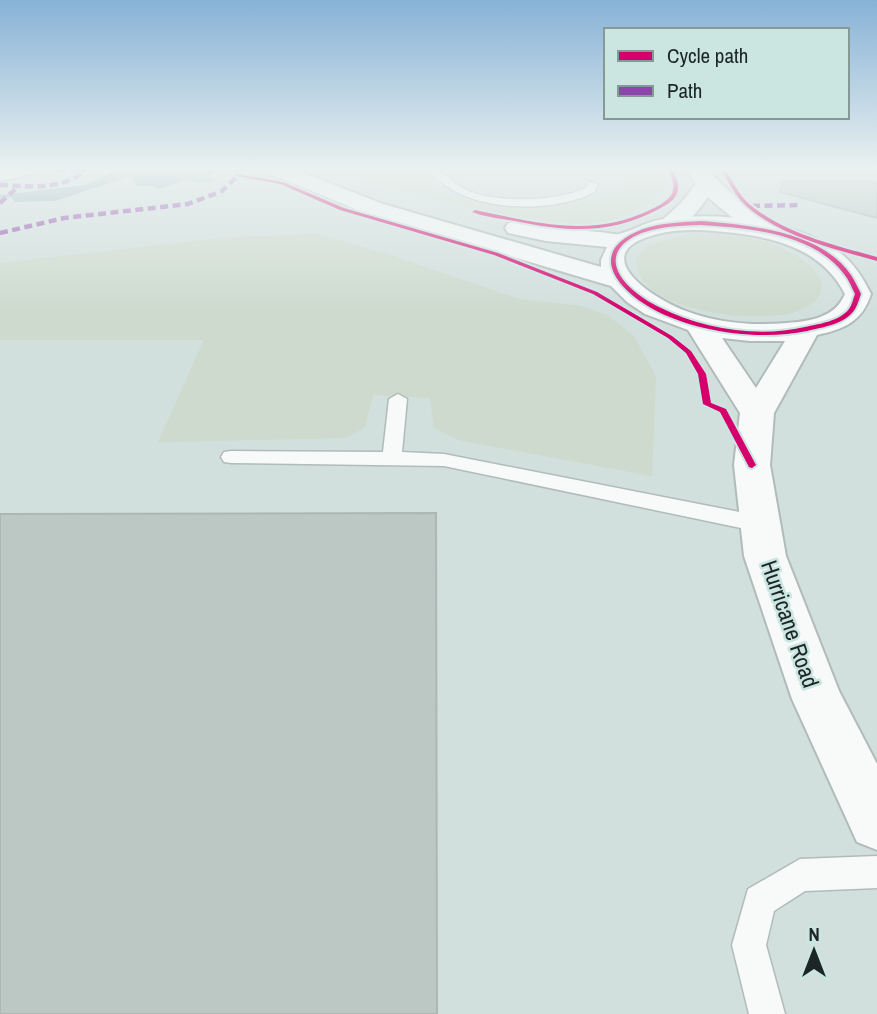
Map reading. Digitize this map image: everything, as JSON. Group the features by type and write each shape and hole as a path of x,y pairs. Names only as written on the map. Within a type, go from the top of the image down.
{"street":[{"path":"403,217 618,280"},
{"path":"464,217 547,234 623,241"},
{"path":"668,225 677,217"},
{"path":"750,217 775,233"},
{"path":"808,245 834,259 852,276 864,306 834,322 806,330 773,333 735,331 698,324 663,312 635,296 618,280 612,265 614,252 623,241 642,231 668,225 713,223 775,233 877,267"},
{"path":"698,324 757,413"},
{"name":"Hurricane Road","path":"806,330 757,413 752,465 760,524 765,556 817,699 877,822"}],"lane":[{"path":"392,457 398,399"},
{"path":"231,457 392,457 444,460 760,524"},
{"path":"767,1014 749,945 760,901 800,875 877,872"}],"green space":[{"path":"516,217 620,217 599,223 578,224"},
{"path":"317,234 382,252 519,299 581,306 607,315 634,336 656,376 652,476 458,440 434,428 430,398 373,395 365,427 346,438 158,442 204,340 0,340 0,263 230,237"},
{"path":"688,234 734,235 779,247 814,270 821,285 817,299 802,309 774,316 725,314 674,302 654,291 640,276 636,258 649,244"}],"building":[{"path":"436,513 437,1014 0,1014 0,514"}],"marked path":[{"path":"0,233 70,217"}],"cycle path":[{"path":"370,217 496,254 595,293 670,337 689,352 702,374 707,404 723,411 752,465"},
{"path":"504,217 571,228 594,228 639,217"},
{"path":"766,217 808,237 877,259"},
{"path":"701,223 769,232 813,247 832,259 847,274 858,294 853,307 846,315 833,322 798,331 750,333 725,330 700,325 655,308 636,296 618,278 613,260 621,244 630,237 657,227 701,223"}]}
